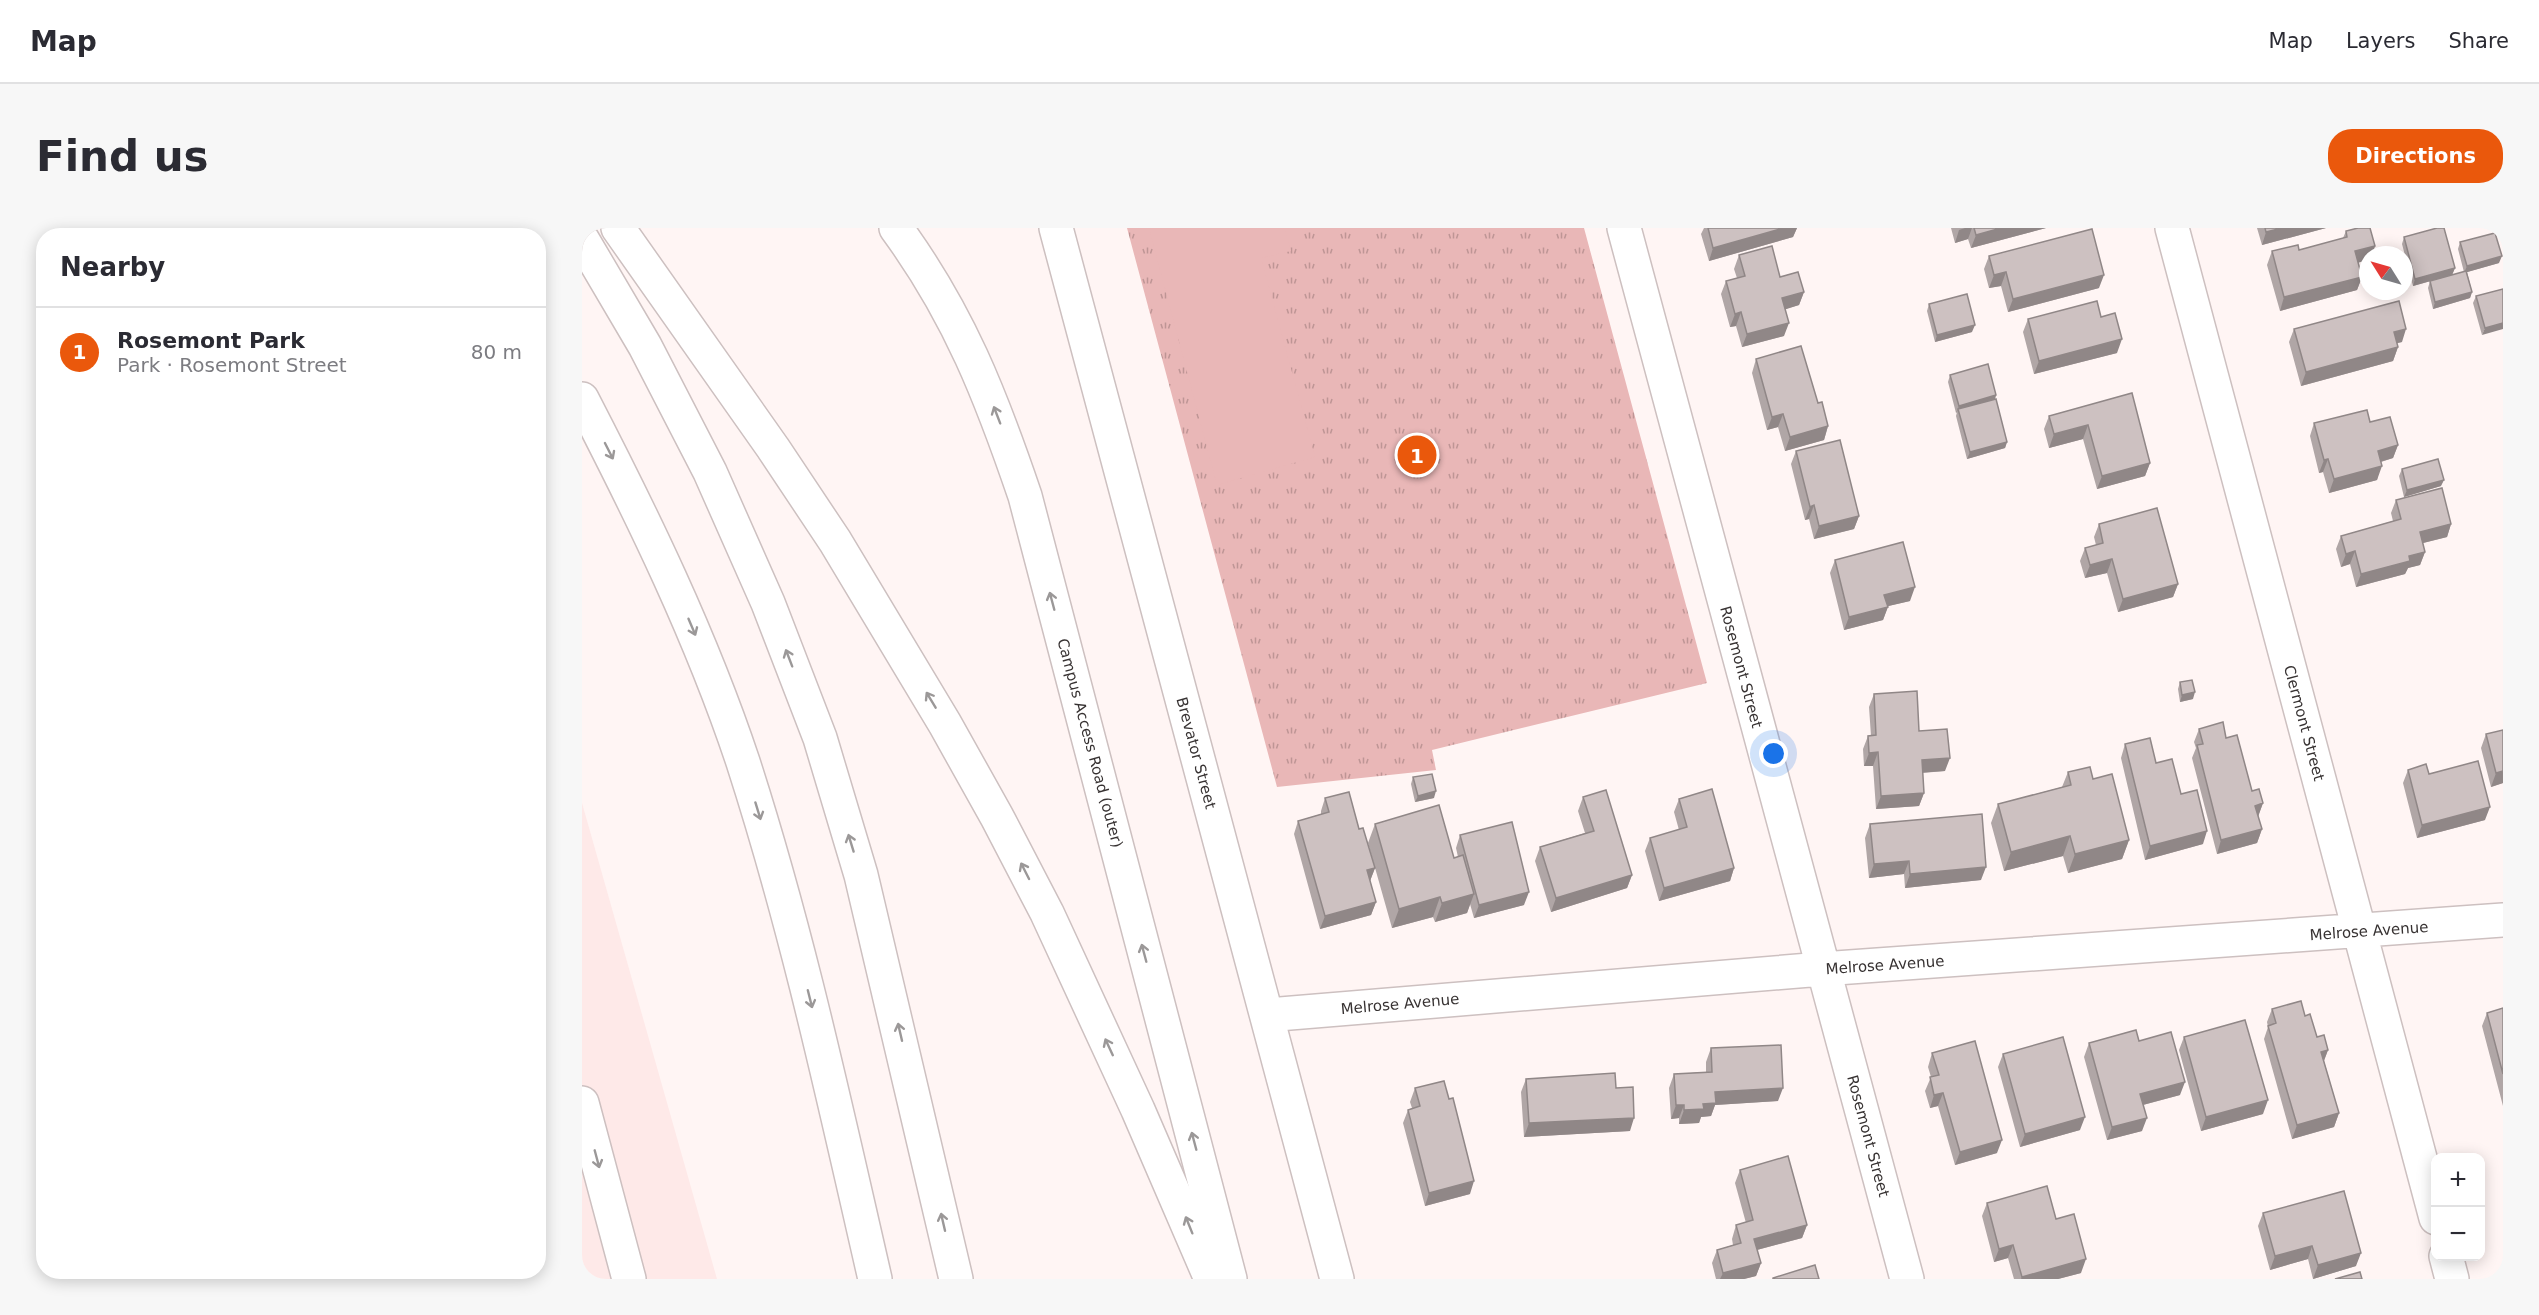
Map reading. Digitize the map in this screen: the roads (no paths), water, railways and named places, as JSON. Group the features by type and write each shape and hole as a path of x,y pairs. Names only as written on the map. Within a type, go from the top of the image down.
{"main road":[{"path":"618,228 773,448 834,541 974,776 1052,924 1138,1110 1211,1279"},
{"name":"Campus Access Road (outer)","path":"896,228 939,290 970,349 998,415 1025,496 1230,1279"},
{"path":"908,228 925,270"},
{"name":"Brevator Street","path":"1056,228 1337,1279"},
{"name":"Rosemont Street","path":"1624,228 1907,1279"},
{"name":"Clermont Street","path":"2172,228 2433,1207"},
{"path":"582,239 645,346 710,472 768,603 820,738 861,875 956,1279"},
{"path":"582,399 636,504 694,632 742,760 786,902 875,1279"},
{"name":"Melrose Avenue","path":"1267,1015 1822,969 2503,920"},
{"path":"582,1103 629,1279"},
{"path":"2447,1261 2452,1279"}],"place":[{"name":"Rosemont Park","path":"1417,455"}]}
